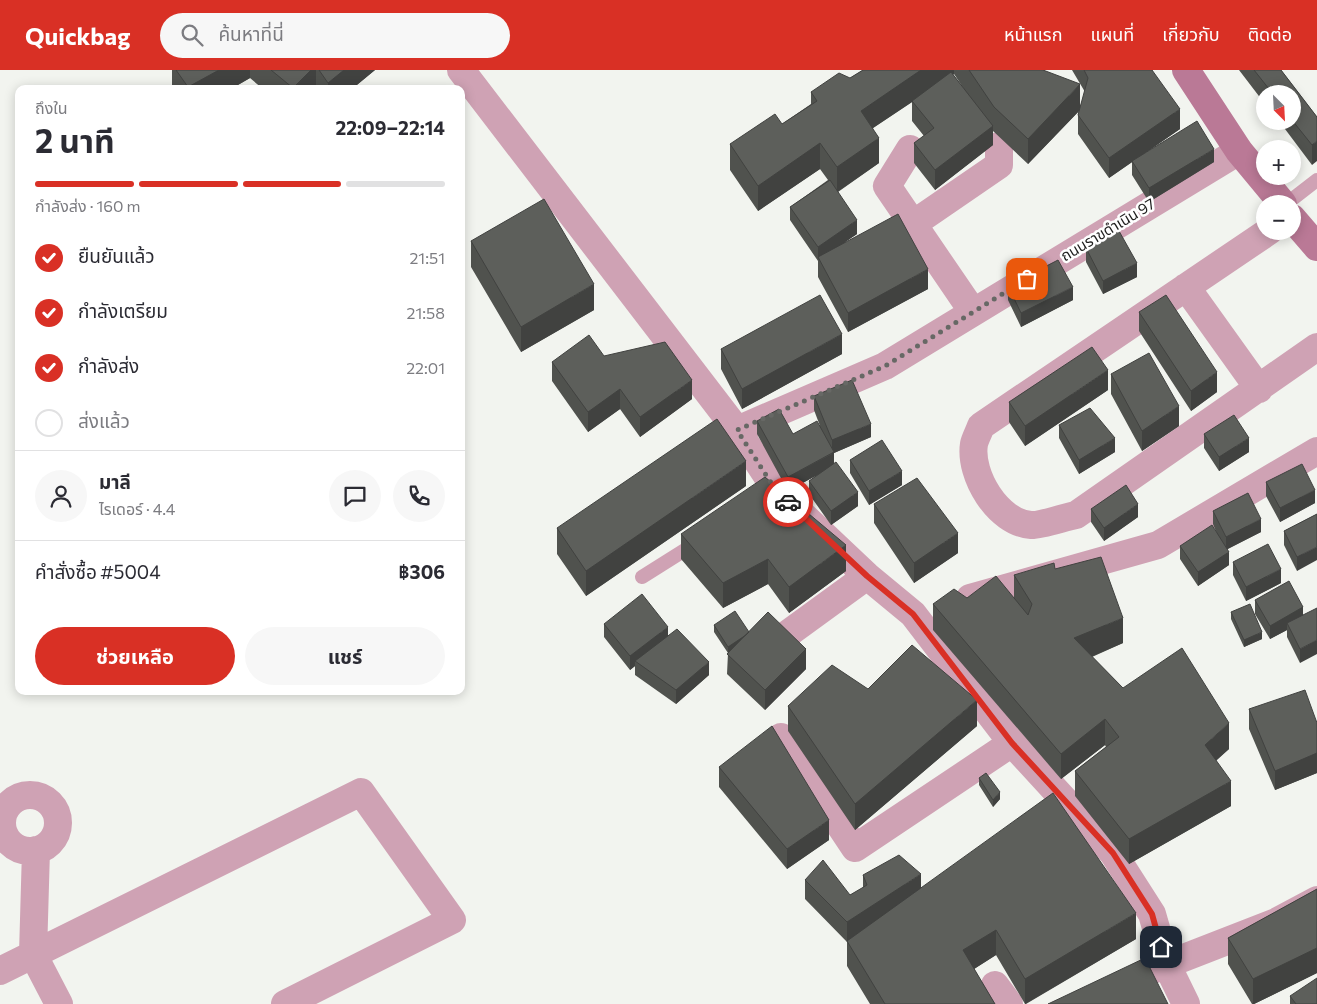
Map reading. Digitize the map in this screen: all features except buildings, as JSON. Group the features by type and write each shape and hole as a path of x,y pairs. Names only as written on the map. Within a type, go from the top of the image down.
{"main road":[{"path":"1186,70 1239,151 1277,195"},
{"path":"1301,228 1317,247"}],"street":[{"path":"462,70 737,430 772,494 913,614 1012,743 1113,853 1152,914 1166,963 1186,1004"},
{"path":"913,224 999,165 1000,146"},
{"path":"910,149 887,186 973,312"},
{"name":"ถนนราขดำเนิน 97","path":"737,430 885,366 1239,151"},
{"path":"1256,240 981,426 974,445 976,471 988,496 1009,519 1031,526 1076,515 1317,347"},
{"path":"1186,287 1258,389"},
{"path":"913,614 1158,545 1317,451"},
{"path":"786,635 867,576"},
{"path":"781,737 855,848 1012,743"},
{"path":"0,971 361,792 452,920 285,1004"},
{"path":"34,795 43,798 56,812 58,821 57,831 45,846 36,850 19,849 3,839 2,820 4,812 9,804 24,796 34,795"},
{"path":"36,850 33,954 59,1004"},
{"path":"1131,980 1166,963 1276,922 1317,900"}],"lane":[{"path":"1297,195 1317,180"},
{"path":"642,577 709,534"}],"way so far":[{"path":"788,502 777,492 737,430 885,366 1027,279"}],"route":[{"path":"788,502 867,576 913,614 1012,743 1113,853 1152,914 1161,947"}]}
